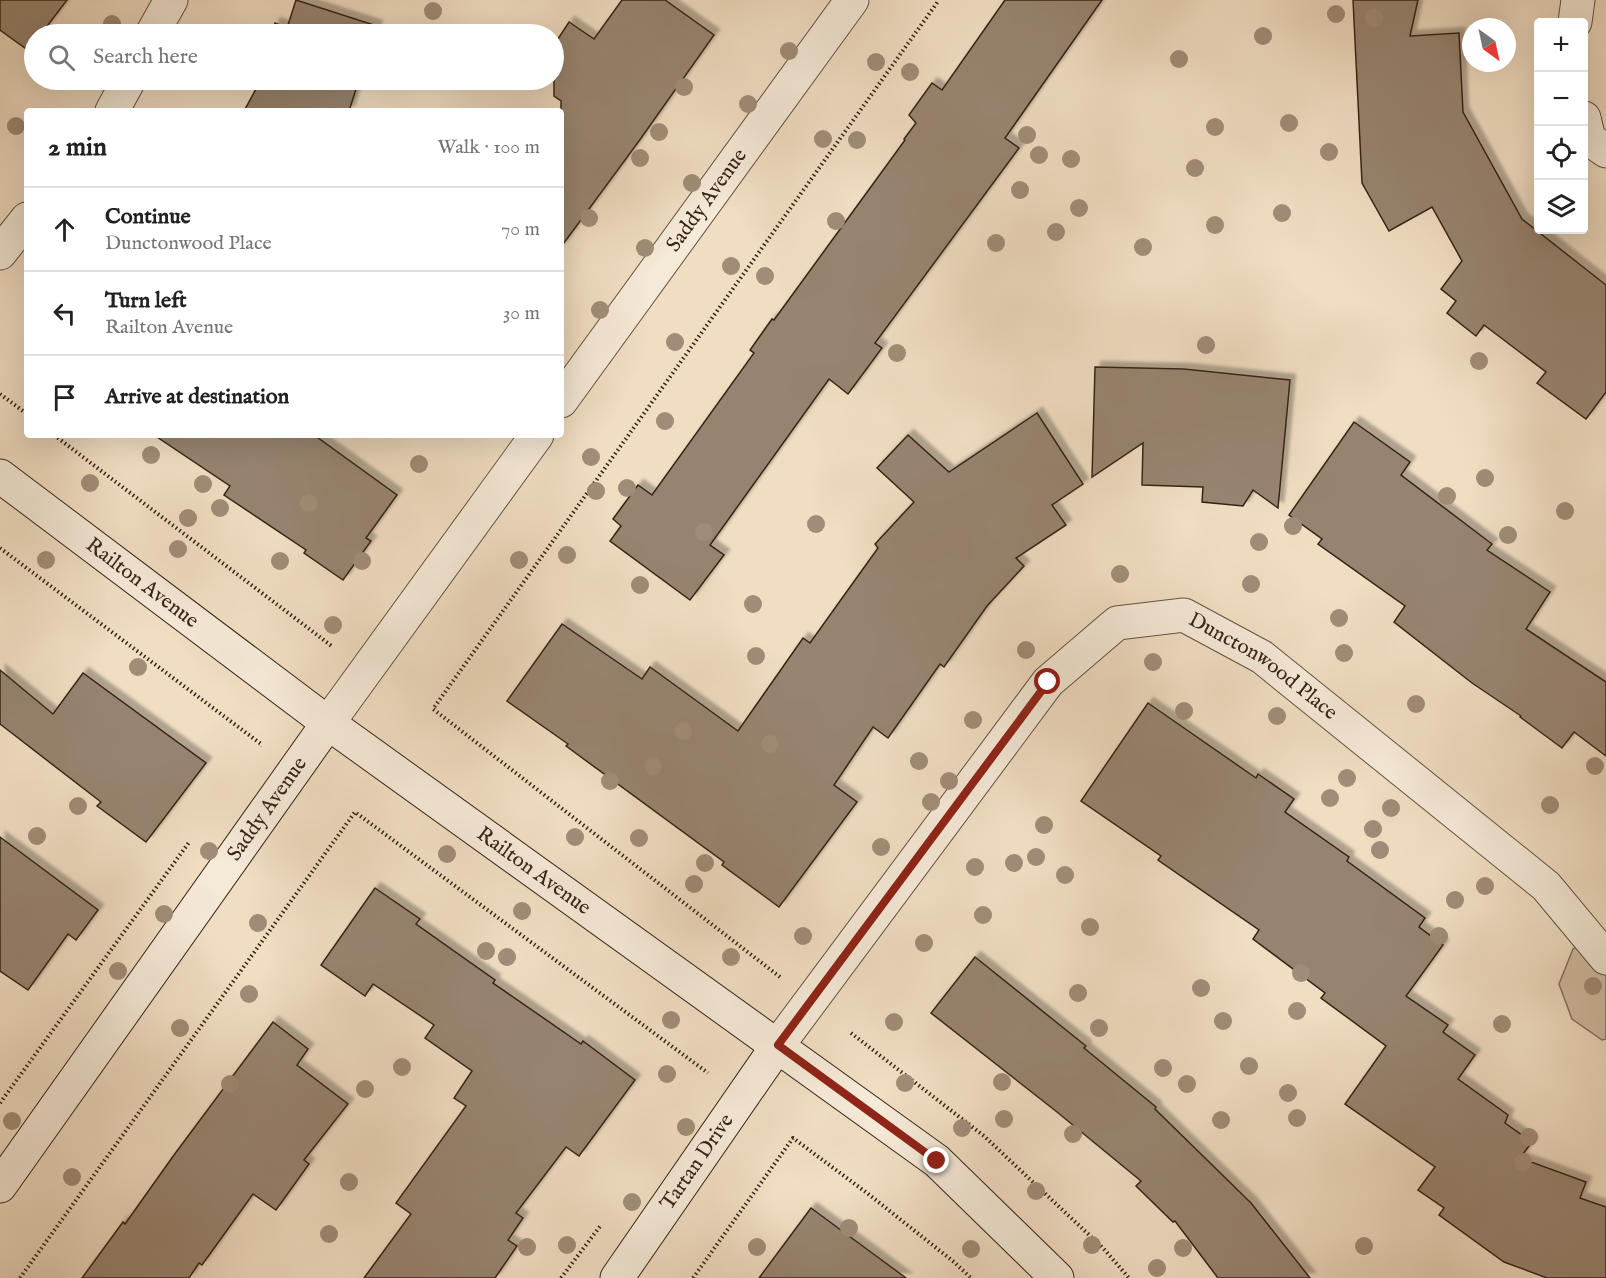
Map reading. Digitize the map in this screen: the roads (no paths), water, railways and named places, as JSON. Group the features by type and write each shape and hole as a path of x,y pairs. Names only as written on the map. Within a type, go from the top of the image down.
{"street":[{"path":"158,24 171,0"},
{"name":"Saddy Avenue","path":"564,397 852,0"},
{"path":"1576,18 1578,0"},
{"path":"114,108 124,90"},
{"path":"1586,126 1589,139 1606,152"},
{"path":"0,253 24,223"},
{"name":"Saddy Avenue","path":"0,1186 328,723 535,438"},
{"name":"Railton Avenue","path":"0,477 328,723 937,1161 1058,1278"},
{"name":"Dunctonwood Place","path":"778,1045 1048,682 1117,623 1184,615 1262,657 1545,886 1606,958"},
{"name":"Tartan Drive","path":"617,1278 778,1045"}]}
